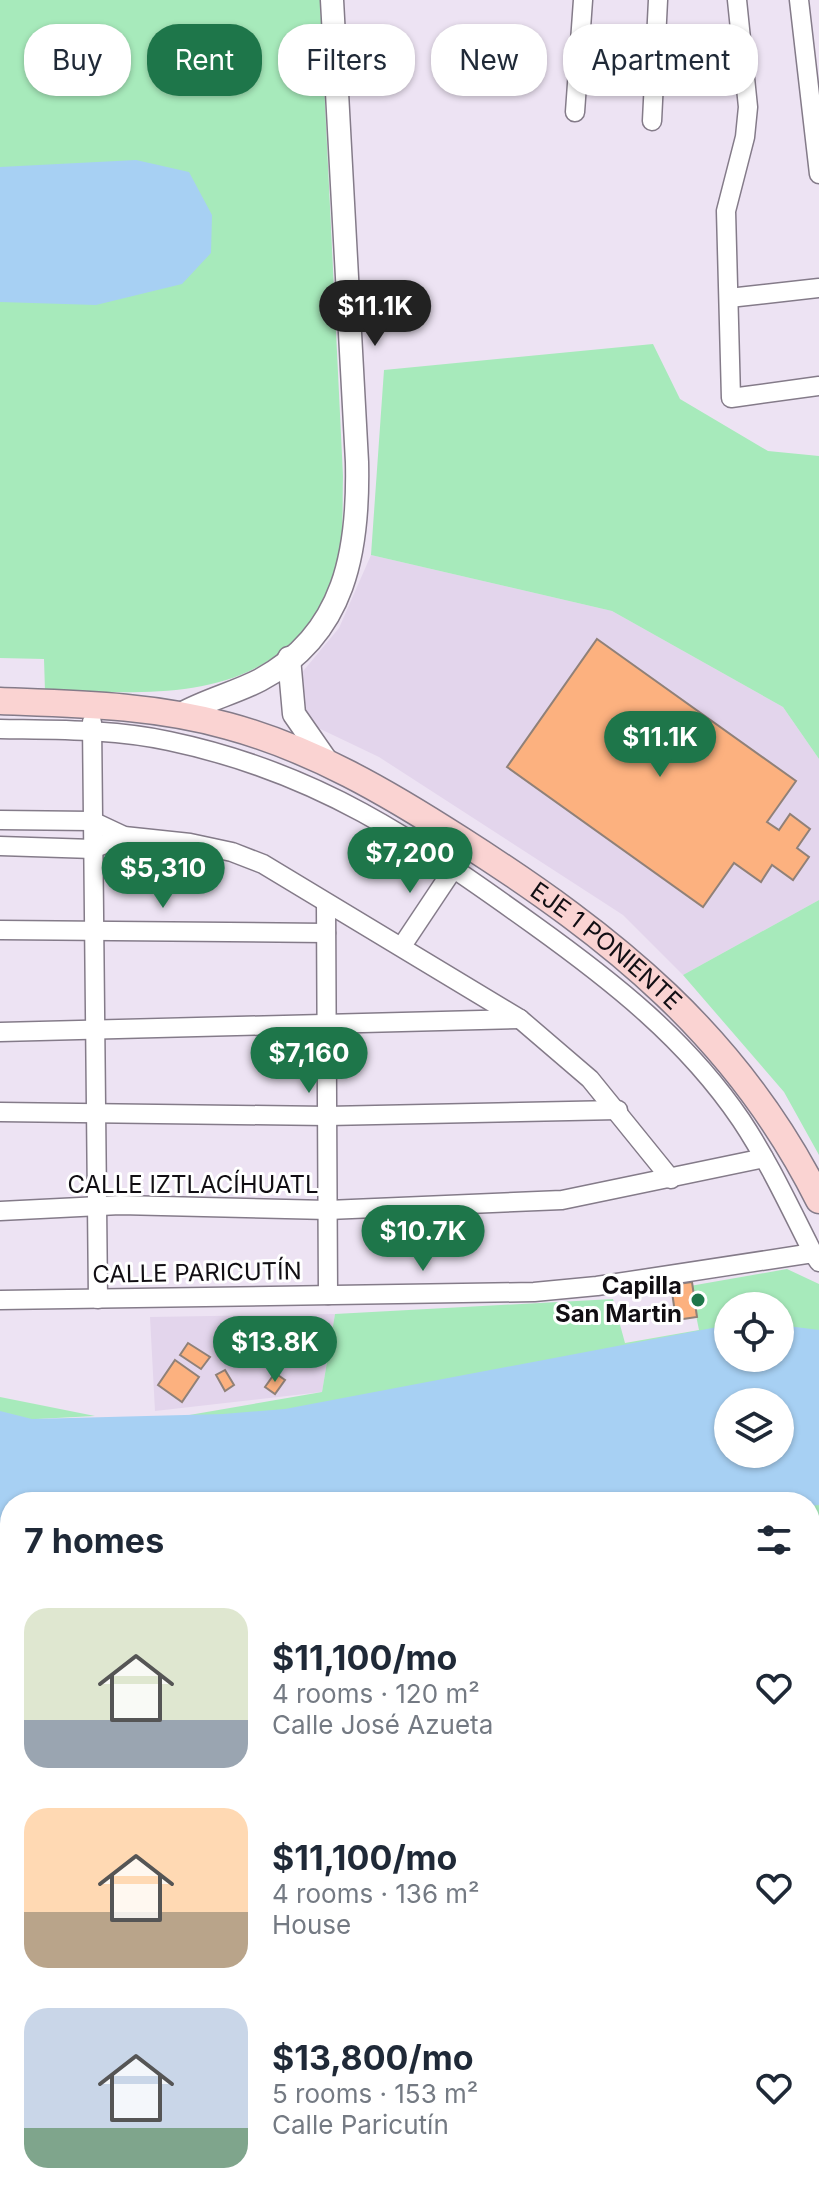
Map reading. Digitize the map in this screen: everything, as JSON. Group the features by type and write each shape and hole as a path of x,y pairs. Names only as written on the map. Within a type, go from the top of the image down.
{"main road":[{"name":"EJE 1 PONIENTE","path":"0,701 96,699 181,714 262,736 328,763 405,805 514,874 644,971 686,1010 749,1084 798,1157 819,1200"}],"street":[{"path":"181,714 261,679 289,658 322,622 340,593 353,555 358,512 332,0"},
{"path":"575,112 583,0"},
{"path":"652,121 658,0"},
{"path":"737,0 747,122 726,211 731,398 819,386"},
{"path":"799,0 814,99 819,174"},
{"path":"729,298 819,288"},
{"path":"289,658 294,714 328,763"},
{"path":"96,699 90,731 98,1299"},
{"path":"0,729 90,731 167,741 236,758 300,781 371,815 454,868 617,985 708,1076 764,1158 816,1257"},
{"path":"0,820 92,821 124,836 190,843 232,852 263,864 520,1019 567,1058 618,1110 671,1179"},
{"path":"0,846 93,849 124,836"},
{"path":"402,946 454,868"},
{"path":"326,903 328,1295"},
{"path":"0,930 326,933"},
{"path":"0,1032 520,1019"},
{"path":"0,1112 327,1116 618,1110"},
{"name":"CALLE IZTLACÍHUATL","path":"0,1211 98,1205 328,1210 562,1200 764,1158"},
{"name":"CALLE PARICUTÍN","path":"0,1300 567,1290 816,1257"}],"shaded area":[{"path":"371,555 612,611 783,707 819,759 819,900 683,975 623,915 379,757 312,725 299,712 299,676 339,628"},
{"path":"335,1314 322,1392 155,1411 150,1317"}],"green space":[{"path":"0,0 320,0 321,24 278,24 278,96 325,96 343,476 341,549 331,591 315,617 294,640 268,661 209,685 144,692 45,691 44,659 0,658"},
{"path":"653,344 680,399 768,451 819,456 819,759 783,707 612,611 371,555 384,370"},
{"path":"819,900 819,1155 784,1092 683,975"},
{"path":"787,1269 819,1284 819,1492 0,1492 0,1397 95,1416 37,1419 85,1433 322,1392 335,1314 613,1299 625,1343 699,1330 690,1286"}],"water":[{"path":"136,160 189,172 212,215 211,253 182,284 96,305 0,302 0,167"},
{"path":"794,1327 819,1330 819,1492 0,1492 0,1411 32,1419 223,1414 285,1409 714,1328 714,1372 794,1372"}],"building":[{"path":"597,639 796,781 767,822 779,830 790,814 810,829 797,848 809,857 793,880 772,865 761,882 734,863 703,907 507,767"},
{"path":"692,1282 697,1317 676,1320 671,1285"},
{"path":"252,1327 272,1340 256,1366 236,1353"},
{"path":"301,1341 318,1351 310,1365 293,1355"},
{"path":"188,1343 210,1357 201,1369 180,1355"},
{"path":"175,1360 199,1377 182,1402 158,1385"},
{"path":"225,1370 234,1385 225,1391 216,1375"},
{"path":"275,1373 285,1380 275,1394 265,1387"}],"place":[{"name":"Capilla San Martin","path":"698,1300"}]}
